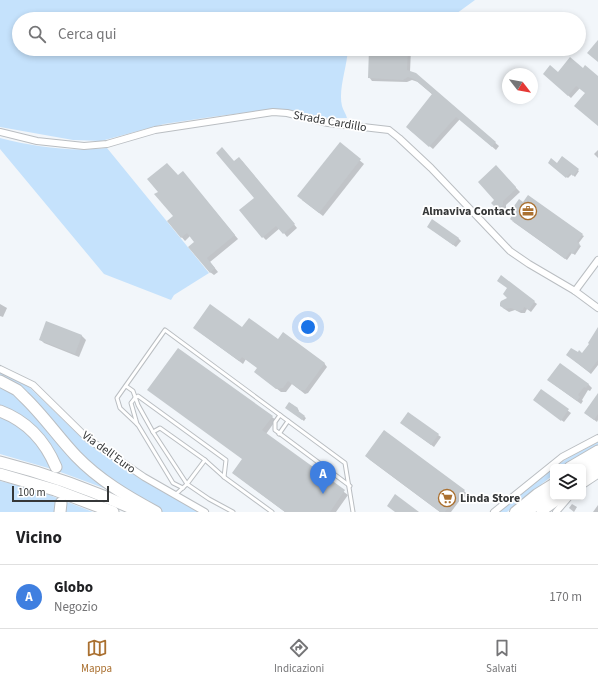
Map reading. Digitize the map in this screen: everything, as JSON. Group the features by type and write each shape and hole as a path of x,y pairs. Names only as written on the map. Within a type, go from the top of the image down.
{"highway":[{"path":"0,380 24,396 75,455 96,474 126,496 156,512"},
{"path":"0,411 22,422 31,429 45,446 56,467"},
{"path":"0,462 82,487 140,512"},
{"path":"0,474 55,490 113,512"}],"main road":[{"path":"574,464 598,450"},
{"path":"584,464 598,456"},
{"path":"586,472 598,464"},
{"path":"586,481 598,473"},
{"path":"514,512 550,482"},
{"path":"537,494 550,486"},
{"path":"527,512 550,495"},
{"path":"541,512 558,500"}],"street":[{"name":"Strada Cardillo","path":"0,132 37,141 84,146 107,144 155,130 273,112 287,113 328,123 389,130 431,168 510,251 575,291 598,308"},
{"path":"575,291 598,260"},
{"name":"Via dell'Euro","path":"0,369 33,385 88,439 144,477 206,512"},
{"path":"494,512 562,457 598,438"},
{"path":"556,512 566,500"}],"lane":[{"path":"138,425 120,408 117,398 165,330 346,463 353,512"},
{"path":"126,386 133,390 135,398 153,432 187,484 233,512"},
{"path":"183,488 173,483 138,425 130,403 138,396 226,460 224,477"},
{"path":"280,415 275,422 275,430 350,486"},
{"path":"279,434 288,421"},
{"path":"153,432 160,428 205,460 224,477 272,512"},
{"path":"175,495 187,484 205,460"}],"shaded area":[{"path":"0,0 475,0 459,12 12,12 12,56 347,56 341,100 347,118 328,118 287,110 273,109 164,124 101,141 73,140 0,127"},
{"path":"0,138 53,148 107,148 209,273 174,295 171,300 104,274 0,149"},
{"path":"0,372 28,386 84,440 140,479 199,512 162,512 141,500 97,470 0,376"},
{"path":"0,384 11,389 117,493 55,470 0,454 0,413 8,417 54,455 0,408"},
{"path":"598,442 598,448 570,464 559,464"},
{"path":"550,470 550,477 507,512 497,512"},
{"path":"0,481 34,489 93,512 0,512"}],"building":[{"path":"598,40 598,62 587,53"},
{"path":"369,56 408,56 407,70 416,73 496,142 492,147 456,117 429,147 406,127 432,94 414,79 408,77 403,80 368,78"},
{"path":"570,57 583,68 585,65 598,76 598,126 574,106 585,93 576,86 568,96 543,74 550,65 558,72"},
{"path":"340,142 361,159 319,213 297,196"},
{"path":"222,147 234,161 239,157 295,224 283,234 276,226 262,238 239,210 254,198 216,153"},
{"path":"562,156 579,169 573,176 570,173 566,178 548,163 551,158 557,163"},
{"path":"167,163 178,175 183,171 235,235 207,258 215,268 210,273 188,247 194,242 187,233 181,238 167,221 173,216 154,194 158,192 147,179"},
{"path":"496,165 516,187 516,189 503,201 503,205 498,209 491,203 494,200 478,182"},
{"path":"528,195 583,234 577,242 580,244 573,254 570,252 565,259 510,219 515,211 512,209 519,199 523,202"},
{"path":"432,219 459,238 453,245 427,227"},
{"path":"501,275 535,301 529,310 524,307 523,310 518,311 511,308 505,309 500,306 501,301 507,298 503,294 507,288 497,281"},
{"path":"210,304 242,327 249,318 278,339 283,332 325,363 305,390 300,390 288,381 283,388 276,389 254,372 257,368 242,357 239,361 193,328"},
{"path":"46,321 82,335 75,354 39,340"},
{"path":"598,327 598,360 589,372 566,355 571,348 578,352 579,350 582,353 589,344 588,343"},
{"path":"178,348 273,416 262,430 345,490 330,512 285,512 232,473 242,459 147,390"},
{"path":"560,363 589,384 586,388 584,387 578,395 580,397 577,401 547,380"},
{"path":"541,389 569,409 561,421 533,400"},
{"path":"598,393 598,414 594,420 584,413"},
{"path":"289,402 298,408 297,410 305,416 302,420 285,408"},
{"path":"408,412 439,434 431,445 400,423"},
{"path":"384,430 465,490 461,495 459,493 445,512 440,512 365,456"},
{"path":"395,494 419,512 395,512 387,506"}],"place":[{"name":"Almaviva Contact","path":"528,211"},
{"name":"Globo","path":"323,494"},
{"name":"Linda Store","path":"447,498"}]}
